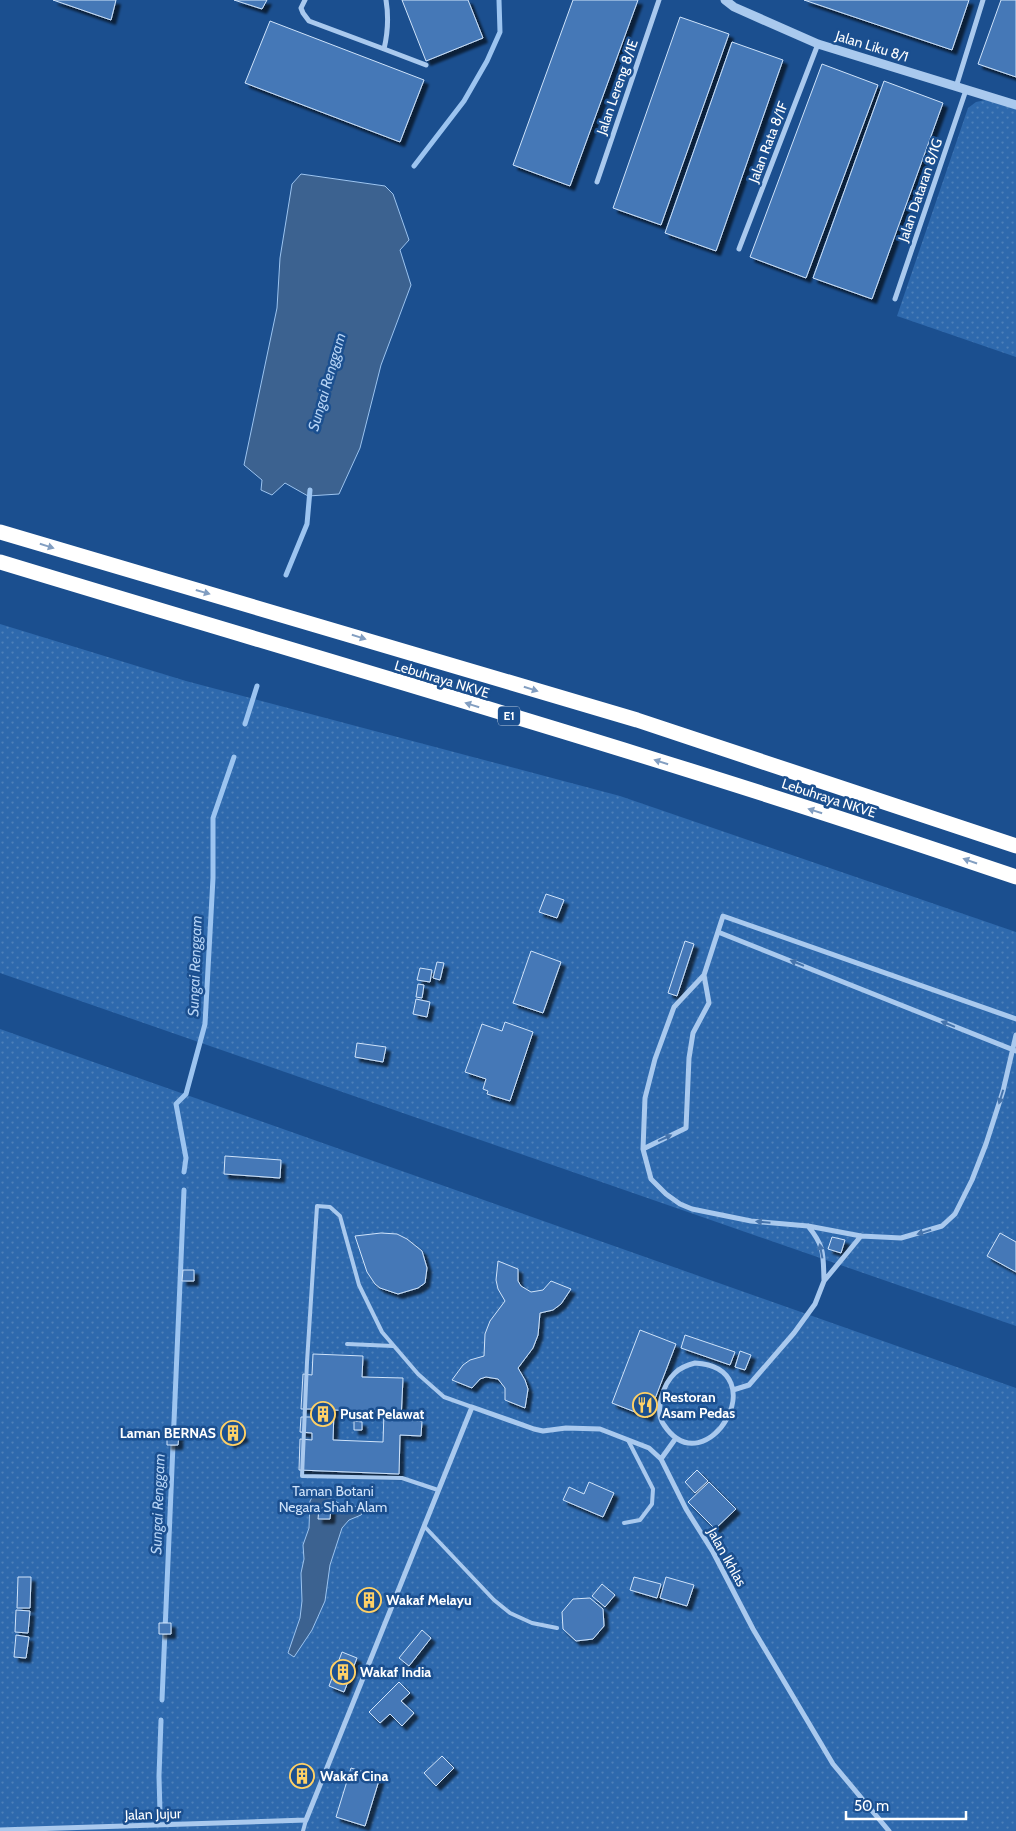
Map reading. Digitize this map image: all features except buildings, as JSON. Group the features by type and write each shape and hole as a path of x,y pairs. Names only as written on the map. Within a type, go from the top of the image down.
{"highway":[{"name":"Lebuhraya NKVE","path":"0,532 637,720 1016,846"},
{"name":"Lebuhraya NKVE","path":"0,562 622,750 923,845 1016,877"}],"street":[{"path":"305,0 301,8 309,21 426,65"},
{"path":"384,49 389,15 386,0"},
{"name":"Jalan Lereng 8/1E","path":"597,182 659,0"},
{"name":"Jalan Liku 8/1","path":"725,0 734,7 818,44 1016,105"},
{"path":"956,87 983,0"},
{"name":"Jalan Rata 8/1F","path":"739,249 818,44"},
{"name":"Jalan Dataran 8/1G","path":"895,299 966,90"},
{"path":"1016,1020 723,916 704,975 674,1007 655,1059 645,1098 643,1149 651,1178 666,1194 680,1204 706,1213 752,1221 808,1226 860,1236 901,1238 942,1226 955,1214 972,1180 986,1144 1003,1091 1016,1035"},
{"path":"718,932 1014,1050"},
{"path":"643,1149 686,1128 689,1058 693,1032 709,1003 704,975"},
{"path":"808,1226 819,1240 823,1254 824,1281"},
{"path":"733,1390 749,1385 794,1333 815,1304 824,1281 860,1236"},
{"path":"695,1362 706,1363 716,1367 725,1374 733,1390 731,1410 727,1420 719,1432 709,1440 698,1443 676,1438 662,1422 660,1409 666,1385 674,1373 685,1365 695,1362"},
{"path":"306,1820 472,1407"},
{"name":"Jalan Ikhlas","path":"472,1407 543,1431 566,1428 600,1429 649,1448 661,1459 686,1509 713,1552 753,1629 834,1764 889,1831"},
{"path":"661,1459 676,1438"},
{"name":"Jalan Jujur","path":"0,1830 306,1820"}],"lane":[{"path":"438,1490 402,1478 302,1476 317,1206 330,1207 340,1216 359,1285 382,1332 418,1374 444,1396 472,1407"},
{"path":"346,1344 393,1346"},
{"path":"624,1523 640,1520 652,1504 653,1489 628,1440"},
{"path":"424,1526 494,1600 510,1613 532,1623 558,1628"},
{"path":"303,1831 306,1820"}],"green space":[{"path":"990,99 1016,108 1016,357 897,316 968,108 976,102"},
{"path":"0,624 186,681 620,796 1016,932 1016,1326 0,973"},
{"name":"Taman Botani Negara Shah Alam","path":"0,1029 1016,1388 1016,1831 0,1831"}],"water":[{"path":"301,174 385,186 393,194 409,240 400,250 411,285 381,365 360,448 339,494 308,496 285,483 272,495 261,490 262,480 244,465 277,308 280,258 292,184"},
{"path":"313,1496 330,1498 342,1505 362,1507 364,1511 361,1515 349,1520 342,1528 330,1565 325,1601 312,1630 294,1657 288,1653 300,1618 302,1601 301,1573 304,1559 303,1545 309,1528 310,1501"}],"waterway":[{"name":"Sungai Renggam","path":"414,166 464,101 487,61 500,32 499,0"},
{"name":"Sungai Renggam","path":"286,575 307,524 310,490"},
{"name":"Sungai Renggam","path":"245,724 257,686"},
{"name":"Sungai Renggam","path":"184,1172 186,1158 176,1104 186,1094 205,1024 213,878 213,818 234,757"},
{"name":"Sungai Renggam","path":"162,1700 184,1190"},
{"name":"Sungai Renggam","path":"160,1813 161,1720"}],"place":[{"name":"Restoran Asam Pedas","path":"645,1405"},
{"name":"Pusat Pelawat","path":"323,1414"},
{"name":"Laman BERNAS","path":"233,1433"},
{"name":"Wakaf Melayu","path":"369,1600"},
{"name":"Wakaf India","path":"343,1672"},
{"name":"Wakaf Cina","path":"302,1776"}]}
